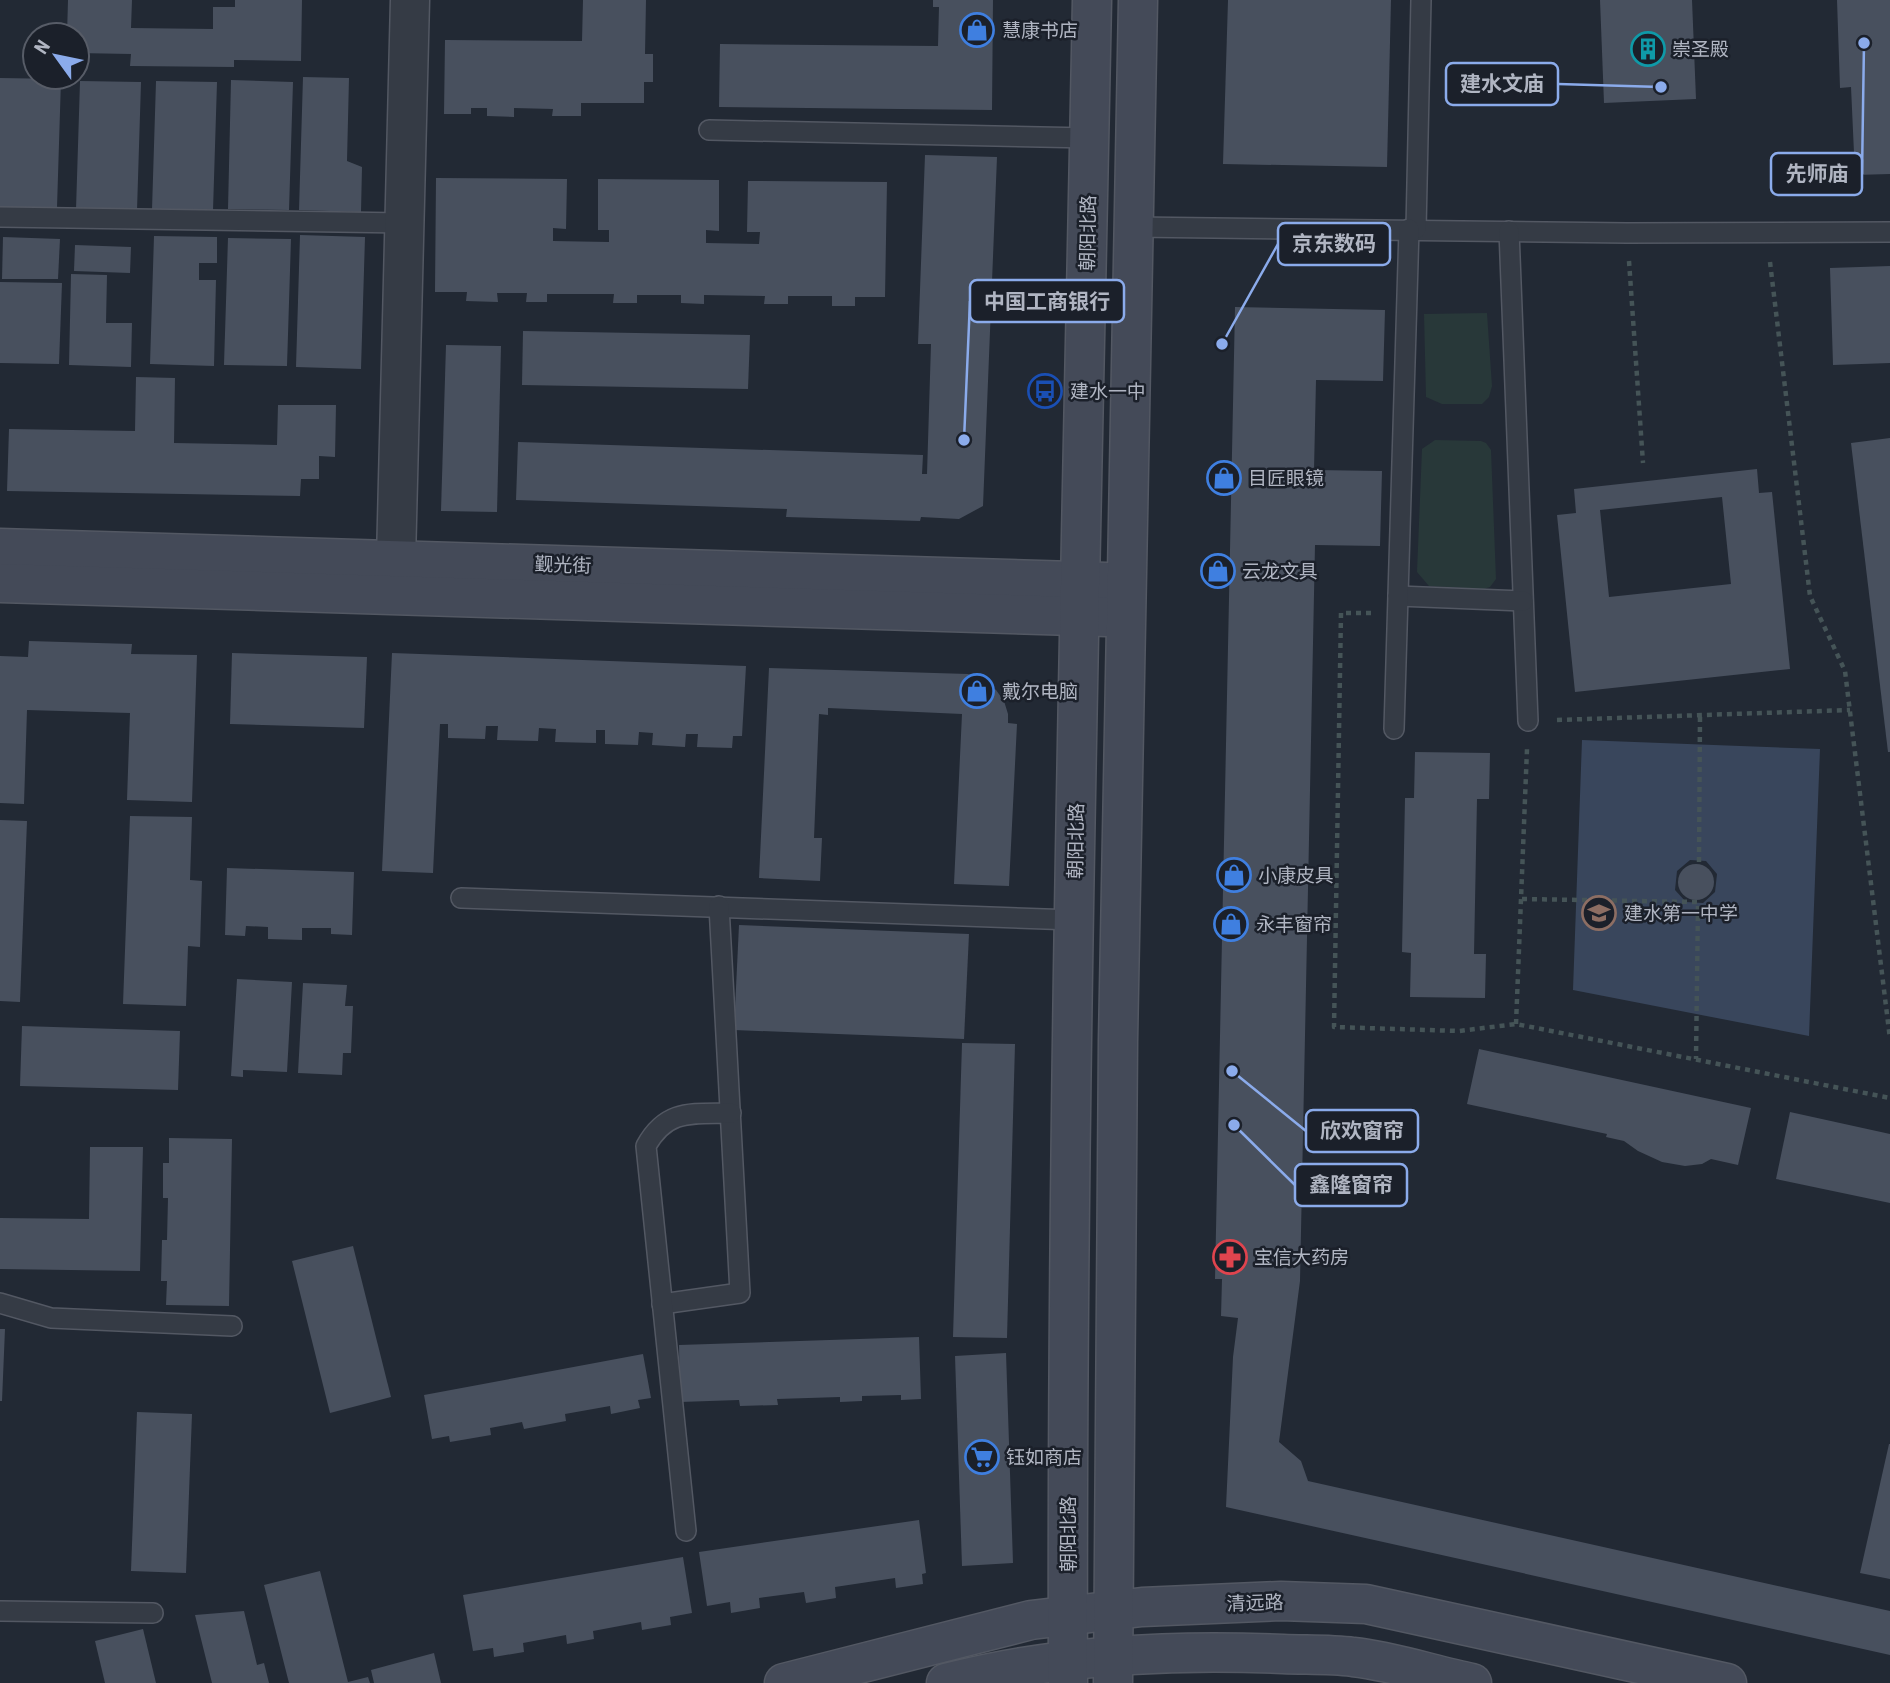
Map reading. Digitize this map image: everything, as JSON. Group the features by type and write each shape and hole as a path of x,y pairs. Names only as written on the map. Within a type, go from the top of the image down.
{"main road":[{"name":"朝阳北路","path":"1068,1672 1067,1424 1074,920 1092,0"},
{"path":"1113,1670 1117,1096 1138,0"},
{"path":"1090,130 1136,124"},
{"path":"1088,226 1134,227"},
{"name":"觐光街","path":"0,548 396,560 1081,599"},
{"name":"觐光街","path":"0,583 1126,600"},
{"name":"清远路","path":"784,1683 1031,1620 1114,1610 1281,1601 1366,1604 1727,1683"},
{"path":"946,1683 978,1675 1113,1670 1165,1653 1241,1652 1354,1657 1472,1683"}],"street":[{"path":"396,560 410,0"}],"lane":[{"path":"1394,729 1421,0"},
{"path":"709,130 1090,130"},
{"path":"0,217 405,223"},
{"path":"1134,227 1628,233 1890,232"},
{"path":"1509,231 1528,721"},
{"path":"1397,605 1523,601"},
{"path":"461,898 1074,920"},
{"path":"662,1304 740,1293 719,906"},
{"path":"686,1531 646,1146 658,1129 681,1114 731,1112"},
{"path":"0,1303 51,1318 232,1326"},
{"path":"0,1611 153,1613"}],"path":[{"path":"1766,231 1810,596 1846,671 1890,1039"},
{"path":"1628,233 1643,463"},
{"path":"1397,605 1341,613 1334,1027 1459,1031 1516,1024 1890,1098"},
{"path":"1516,1024 1528,721 1850,710"},
{"path":"1699,862 1700,715"},
{"path":"1521,899 1698,902 1696,1059"}],"shaded area":[{"path":"1487,313 1492,386 1489,397 1482,404 1442,404 1426,397 1424,314"},
{"path":"1435,440 1481,441 1491,450 1496,579 1490,587 1429,586 1417,572 1422,449"}],"water":[{"path":"1582,740 1820,749 1809,1036 1573,990","holes":["1690,860 1706,861 1717,874 1715,892 1703,903 1686,902 1675,890 1677,871"]}],"building":[{"path":"68,0 132,0 131,28 213,29 213,7 235,7 235,0 302,0 301,61 234,60 234,67 130,66 131,54 91,53 91,21 67,21"},
{"path":"583,0 646,0 645,54 653,54 653,82 644,82 644,103 581,103 581,116 552,116 553,109 514,108 514,117 487,116 487,108 471,108 471,114 444,114 445,40 582,41"},
{"path":"933,0 993,0 992,110 719,107 720,44 938,46 939,7 933,7"},
{"path":"1228,0 1391,0 1387,167 1223,164"},
{"name":"崇圣殿","path":"1600,0 1692,0 1696,99 1604,103"},
{"path":"1837,0 1890,0 1890,174 1855,175 1851,87 1840,88"},
{"path":"303,77 349,78 347,161 362,167 361,212 299,210"},
{"path":"0,78 21,78 21,91 61,91 57,208 0,207"},
{"path":"231,80 293,82 289,210 228,209"},
{"path":"91,81 141,82 137,211 76,209 80,91 91,91"},
{"path":"156,81 217,82 213,210 152,209"},
{"path":"925,155 997,157 983,506 959,519 921,517 920,521 786,517 787,509 516,500 518,442 923,455 922,474 927,474 931,344 918,344"},
{"path":"436,178 567,179 566,229 553,228 553,241 609,242 609,230 598,230 598,179 719,180 719,231 706,230 706,243 759,244 760,232 747,232 748,181 887,182 885,297 855,297 855,306 832,306 832,296 788,296 788,304 764,304 765,296 704,295 704,304 681,303 681,295 637,295 637,303 613,303 614,294 547,294 547,302 526,302 527,293 497,293 498,302 466,301 467,292 435,292"},
{"path":"300,235 365,237 361,369 296,367"},
{"path":"154,236 217,237 217,263 199,263 199,280 216,280 214,366 150,364"},
{"path":"3,237 60,239 58,279 2,279"},
{"path":"228,238 291,239 287,366 224,365"},
{"path":"75,245 131,247 130,273 74,271"},
{"path":"1890,266 1890,363 1833,365 1830,268"},
{"path":"71,274 107,275 106,323 132,323 131,367 69,365"},
{"path":"0,282 62,283 59,364 0,363"},
{"path":"1235,307 1385,310 1383,381 1316,380 1314,470 1382,471 1380,546 1315,545 1300,1281 1279,1442 1301,1461 1308,1481 1890,1611 1890,1655 1226,1507 1233,1357 1238,1318 1221,1316 1222,1279 1215,1279"},
{"path":"523,331 750,335 748,389 522,385"},
{"path":"446,345 501,346 497,512 441,511"},
{"path":"136,377 175,378 174,443 277,445 278,405 336,405 335,457 319,456 319,479 301,479 300,496 7,491 9,429 135,431"},
{"path":"1890,438 1890,752 1888,752 1851,443"},
{"path":"1757,469 1759,493 1772,492 1790,669 1575,692 1557,515 1576,513 1574,489","holes":["1722,497 1731,584 1609,597 1600,510"]},
{"path":"29,641 132,644 131,654 197,655 192,802 127,800 130,713 27,710 24,804 0,803 0,656 28,657"},
{"path":"232,653 367,657 364,728 230,724"},
{"path":"392,653 746,666 742,736 733,736 732,748 697,747 698,734 686,734 685,747 652,745 653,733 639,732 638,745 605,744 605,730 596,730 596,743 555,742 556,729 539,728 538,741 497,740 498,726 486,726 485,739 448,738 448,724 440,724 433,873 382,871"},
{"path":"769,668 968,674 983,679 996,690 1004,701 1008,723 1017,724 1009,886 954,884 962,714 828,708 828,715 819,714 814,838 822,838 820,881 759,878"},
{"path":"1415,752 1490,753 1489,799 1477,799 1474,954 1486,954 1485,998 1410,997 1411,953 1402,952 1405,798 1414,798"},
{"path":"130,816 192,817 190,880 202,881 200,947 188,946 186,1006 123,1004"},
{"path":"0,820 27,821 20,1002 0,1001"},
{"path":"1696,864 1709,869 1714,882 1709,895 1696,900 1683,895 1678,882 1683,869"},
{"path":"227,868 354,872 352,935 331,934 331,928 302,928 302,940 268,939 268,927 246,926 245,936 225,935"},
{"path":"739,925 969,934 964,1039 734,1030"},
{"path":"237,979 292,982 287,1072 243,1070 243,1077 231,1076"},
{"path":"303,983 347,985 345,1006 353,1006 351,1053 343,1053 342,1075 298,1073"},
{"path":"22,1026 180,1031 178,1090 20,1086"},
{"path":"962,1043 1015,1044 1007,1338 953,1337"},
{"path":"1479,1049 1751,1108 1738,1165 1711,1159 1702,1164 1685,1166 1662,1162 1624,1141 1606,1137 1607,1134 1467,1104"},
{"path":"1790,1112 1890,1134 1890,1203 1776,1179"},
{"path":"169,1138 232,1139 229,1306 166,1305 167,1281 161,1281 162,1240 167,1240 168,1198 163,1198 163,1163 169,1163"},
{"path":"90,1147 143,1147 140,1271 0,1269 0,1218 89,1219"},
{"path":"353,1246 391,1397 330,1413 292,1261"},
{"path":"0,1329 5,1329 2,1401 0,1401"},
{"path":"919,1337 921,1399 901,1400 901,1395 862,1396 862,1401 840,1402 840,1397 777,1399 778,1405 740,1406 739,1400 680,1402 679,1345"},
{"path":"1006,1353 1013,1563 962,1566 955,1356"},
{"path":"643,1354 651,1398 638,1400 640,1408 611,1414 610,1406 565,1414 566,1421 524,1429 522,1422 490,1428 491,1435 450,1442 449,1436 432,1439 424,1395"},
{"path":"137,1412 192,1414 186,1573 131,1571"},
{"path":"1890,1444 1890,1579 1860,1573"},
{"path":"919,1520 926,1573 922,1574 923,1584 896,1588 895,1578 835,1587 836,1598 806,1603 804,1592 759,1598 760,1608 731,1613 730,1602 707,1606 699,1552"},
{"path":"683,1557 692,1613 670,1617 671,1625 642,1630 641,1622 593,1631 594,1639 567,1644 566,1635 523,1643 524,1652 494,1657 493,1648 473,1651 463,1595"},
{"path":"320,1571 348,1682 368,1677 370,1683 289,1683 264,1585"},
{"path":"244,1611 257,1665 264,1663 269,1683 212,1683 195,1615"},
{"path":"143,1629 156,1683 105,1683 95,1641"},
{"path":"434,1653 441,1683 374,1683 371,1670"}],"place":[{"name":"慧康书店","path":"977,30"},
{"name":"先师庙","path":"1864,43"},
{"name":"崇圣殿","path":"1648,49"},
{"name":"建水文庙","path":"1661,87"},
{"name":"京东数码","path":"1222,344"},
{"name":"建水一中","path":"1045,391"},
{"name":"中国工商银行","path":"964,440"},
{"name":"目匠眼镜","path":"1224,478"},
{"name":"云龙文具","path":"1218,571"},
{"name":"戴尔电脑","path":"977,691"},
{"name":"小康皮具","path":"1234,875"},
{"name":"建水第一中学","path":"1599,913"},
{"name":"永丰窗帘","path":"1231,924"},
{"name":"欣欢窗帘","path":"1232,1071"},
{"name":"鑫隆窗帘","path":"1234,1125"},
{"name":"宝信大药房","path":"1230,1257"},
{"name":"钰如商店","path":"982,1457"}]}
